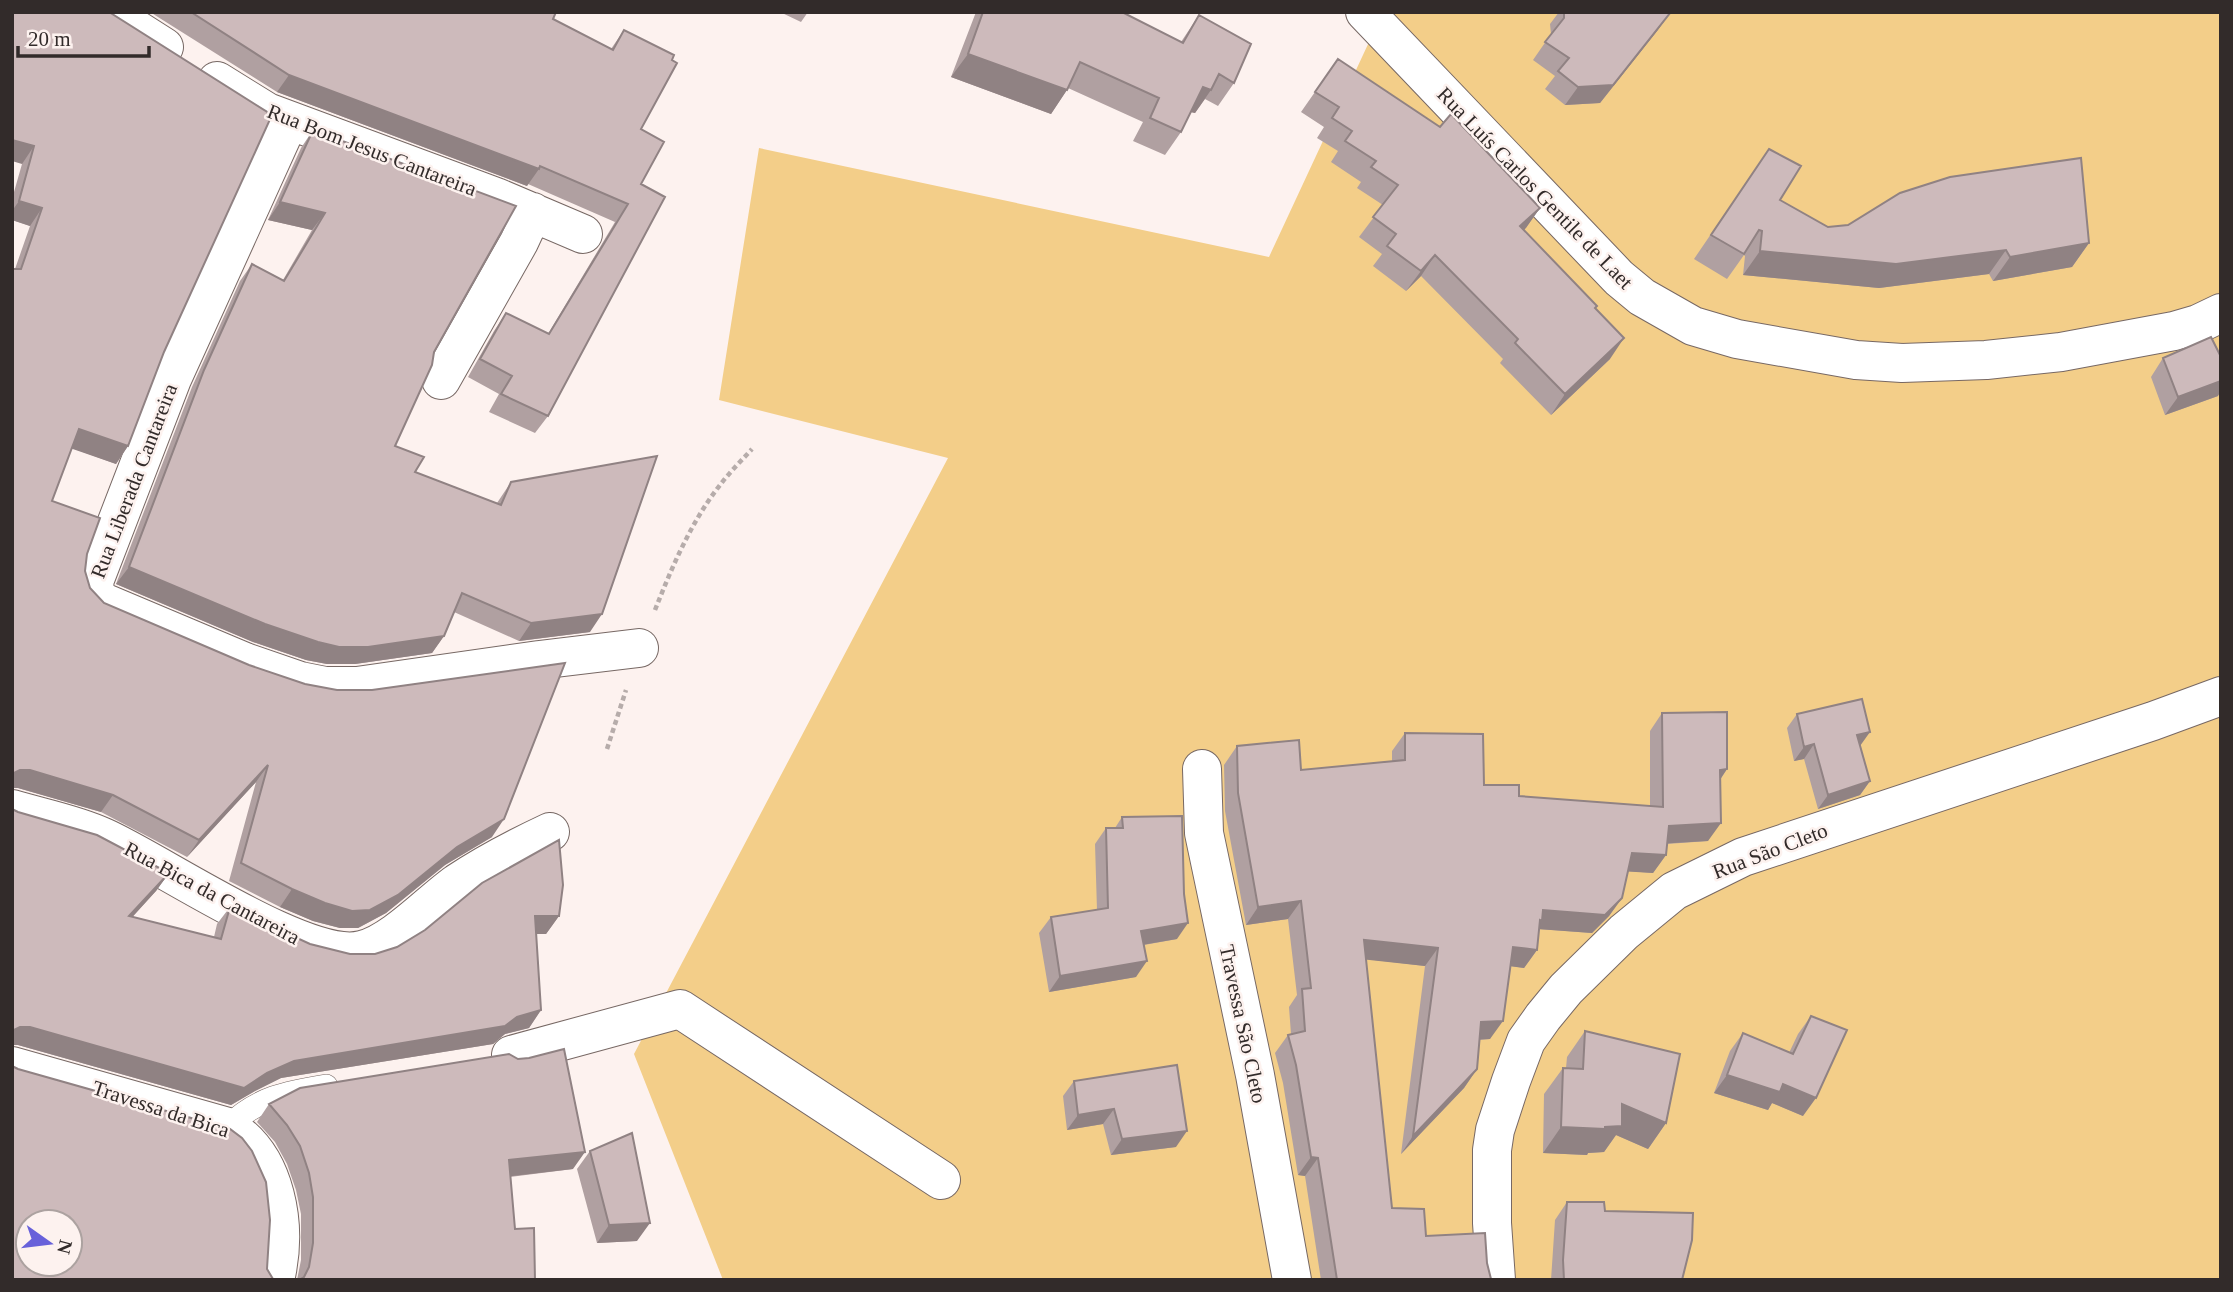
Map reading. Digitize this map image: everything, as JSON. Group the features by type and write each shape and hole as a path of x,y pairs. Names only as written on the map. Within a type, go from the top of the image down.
{"street":[{"name":"Rua Bom Jesus Cantareira","path":"109,12 267,112 533,212 583,234"},
{"name":"Rua Luís Carlos Gentile de Laet","path":"1365,12 1619,278 1650,302 1693,326 1737,339 1856,360 1940,363 2061,352 2123,342 2198,324 2221,313"},
{"name":"Rua Liberada Cantareira","path":"289,121 172,379 95,579 93,589 96,597 245,662 300,681 325,686 357,686 639,648"},
{"path":"441,380 519,243 533,212"},
{"name":"Rua São Cleto","path":"1496,1280 1492,1150 1495,1130 1526,1041 1566,989 1644,915 1675,891 1743,857 2221,696"},
{"name":"Travessa São Cleto","path":"1202,769 1204,833 1255,1074 1292,1280"},
{"name":"Rua Bica da Cantareira","path":"12,809 101,836 139,854 231,906 311,944 338,950 361,951 379,943 477,870 550,832"},
{"path":"498,1058 680,1009 941,1180"},
{"name":"Travessa da Bica","path":"12,1066 228,1127 244,1137 257,1153 269,1176 279,1212 280,1237 275,1280"}],"lane":[{"path":"228,1127 260,1103 284,1092 341,1084"}],"path":[{"path":"607,750 639,648 675,561 719,486 752,449"}],"shaded area":[{"path":"1383,12 2221,12 2221,1280 723,1280 634,1054 948,458 719,400 759,148 1269,257"}],"building":[{"path":"12,12 109,12 272,115 164,352 128,446 79,429 52,501 100,518 87,554 85,571 90,588 104,603 249,665 305,684 337,690 372,690 565,663 504,819 457,847 398,895 370,910 352,911 325,903 241,863 268,765 199,840 113,795 30,770 20,770 12,774 12,269 21,269 42,208 19,201 34,146 12,140"},
{"path":"191,12 556,12 553,19 613,50 624,30 674,55 672,60 677,63 641,129 664,142 641,184 665,197 548,416 501,394 512,376 480,359 506,313 549,334 628,204 540,166 539,169 289,75"},
{"path":"983,12 1122,12 1183,43 1199,15 1251,44 1234,83 1219,74 1211,90 1203,87 1181,132 1150,118 1159,98 1080,62 1067,90 968,54"},
{"path":"1564,12 1670,13 1613,85 1578,87 1558,71 1569,58 1545,42 1564,18"},
{"path":"1338,59 1440,127 1451,114 1540,208 1520,226 1624,338 1565,394 1515,343 1518,339 1435,255 1421,271 1387,246 1396,234 1373,217 1398,185 1371,167 1376,161 1345,141 1352,131 1332,118 1339,107 1315,92"},
{"path":"313,130 516,206 434,352 432,365 395,446 424,457 415,472 501,505 511,482 657,456 602,614 531,623 462,593 444,636 368,647 339,647 265,624 129,567 204,370 252,264 284,281 325,213 280,202"},
{"path":"1769,149 1801,166 1780,200 1828,227 1848,225 1900,193 1950,177 2081,158 2089,243 2010,257 2006,250 1896,264 1760,251 1762,231 1759,230 1744,254 1711,235"},
{"path":"2211,337 2221,357 2221,381 2178,397 2163,358"},
{"path":"1862,699 1870,732 1857,735 1870,781 1828,795 1814,744 1804,747 1797,714"},
{"path":"1727,712 1727,769 1720,770 1721,823 1669,826 1666,855 1632,853 1622,898 1605,915 1543,910 1537,950 1513,947 1503,1021 1481,1022 1477,1069 1413,1136 1438,948 1364,940 1392,1208 1424,1209 1426,1236 1485,1233 1491,1279 1337,1280 1318,1158 1311,1157 1296,1065 1288,1035 1305,1031 1302,989 1311,988 1301,901 1258,907 1238,793 1237,746 1299,740 1301,770 1405,760 1405,733 1483,734 1484,785 1519,785 1519,796 1663,807 1662,713"},
{"path":"12,809 97,835 169,873 129,916 221,939 230,907 310,944 350,954 375,954 397,947 425,930 482,883 559,840 563,885 559,916 535,916 541,1010 517,1017 505,1026 294,1061 267,1073 244,1088 30,1027 20,1027 12,1031"},
{"path":"1182,816 1184,894 1188,923 1141,931 1147,961 1060,976 1051,917 1108,908 1106,828 1123,828 1122,817"},
{"path":"1811,1016 1847,1030 1816,1098 1783,1084 1780,1092 1727,1075 1743,1033 1793,1054"},
{"path":"1585,1031 1680,1054 1666,1123 1622,1104 1622,1126 1605,1129 1561,1127 1563,1068 1583,1069"},
{"path":"564,1049 585,1152 509,1160 515,1229 534,1228 535,1280 299,1280 304,1277 309,1267 313,1243 313,1197 309,1173 300,1146 269,1104 300,1088 509,1054 518,1059 529,1058"},
{"path":"1177,1065 1187,1131 1122,1139 1114,1109 1078,1115 1074,1081"},
{"path":"12,1066 230,1129 242,1138 252,1151 266,1182 270,1220 267,1269 275,1280 12,1280"},
{"path":"632,1133 650,1223 609,1225 590,1151"},
{"path":"1567,1202 1604,1202 1605,1211 1693,1213 1692,1240 1682,1280 1564,1280"}]}
